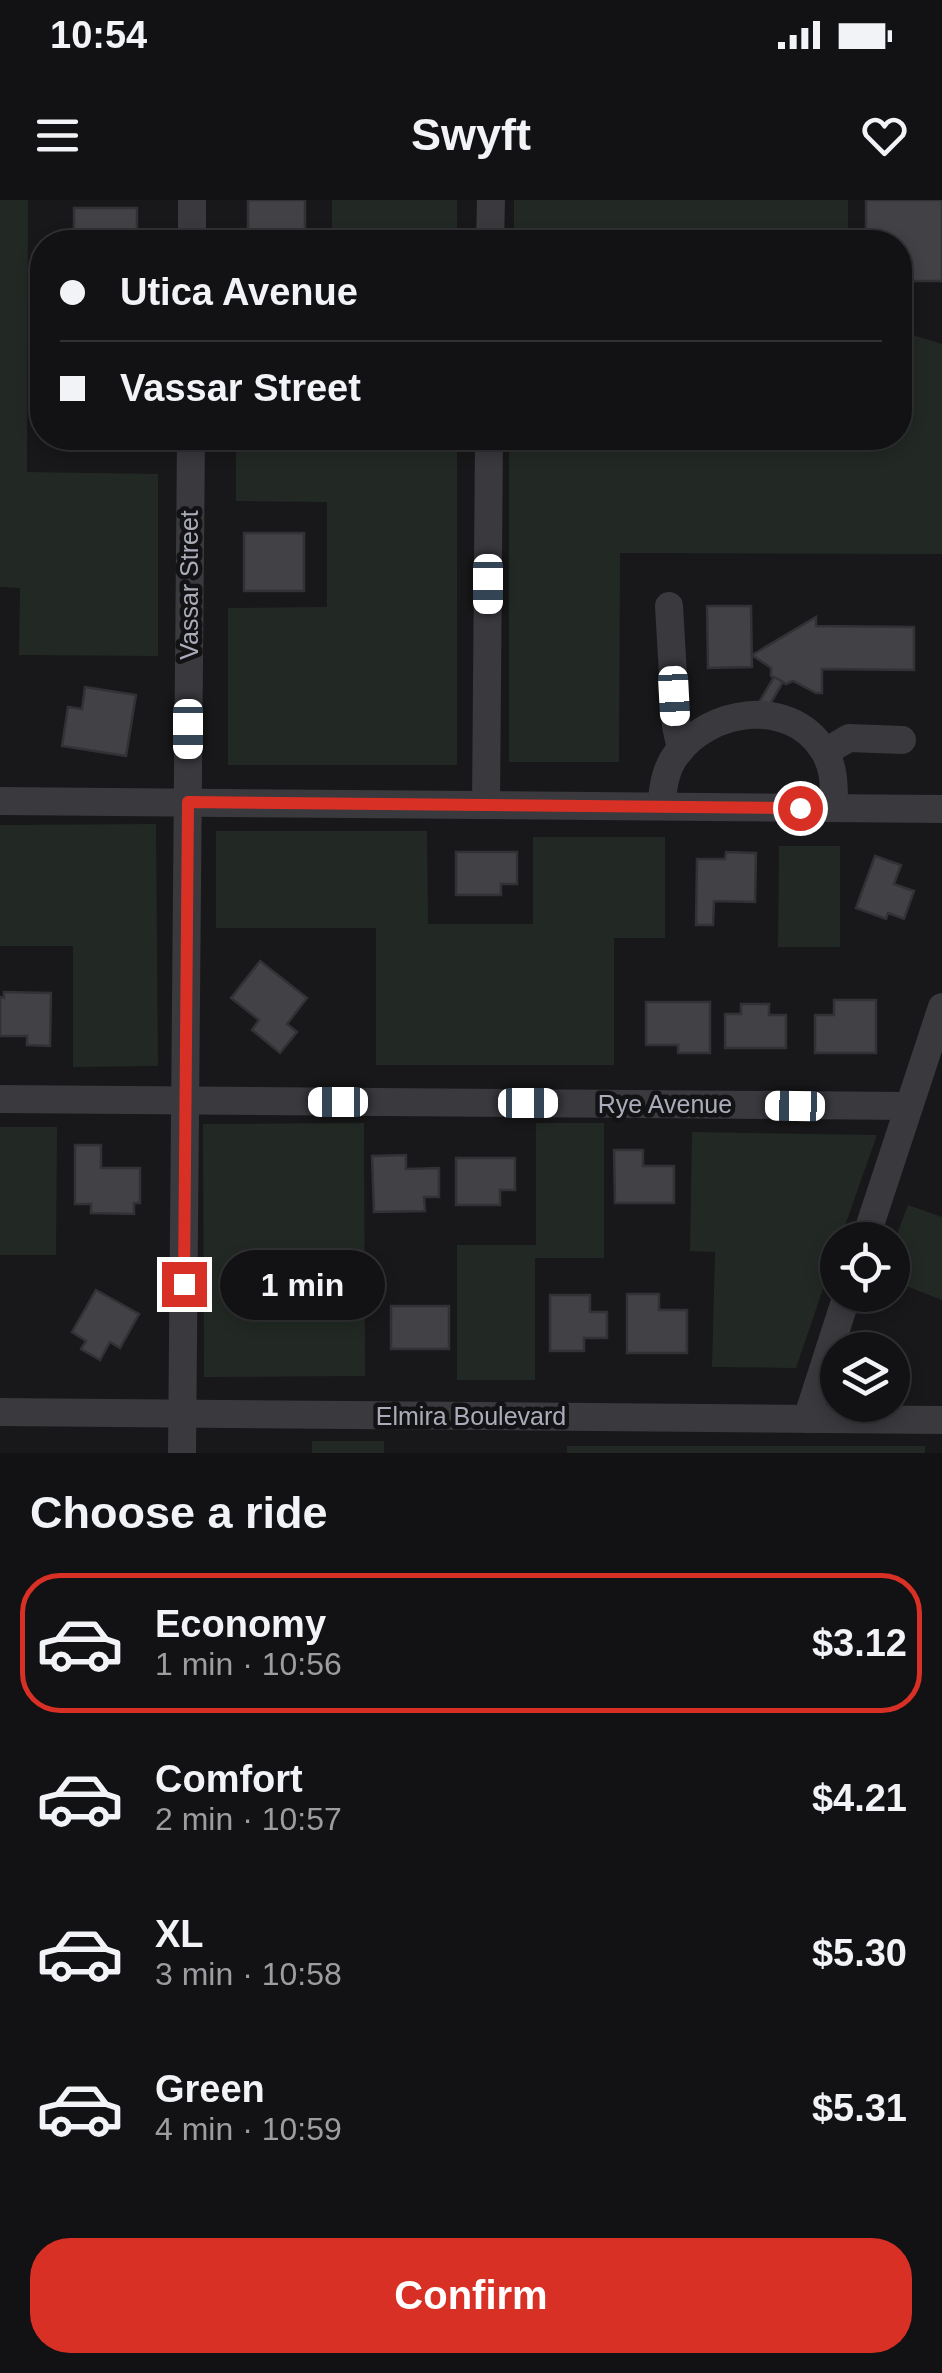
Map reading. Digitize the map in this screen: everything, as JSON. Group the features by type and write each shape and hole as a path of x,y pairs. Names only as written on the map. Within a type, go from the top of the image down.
{"street":[{"path":"192,200 192,230"},
{"path":"490,230 491,200"},
{"name":"Vassar Street","path":"182,1453 190,450"},
{"path":"486,805 489,450"},
{"path":"669,606 676,726 681,749"},
{"path":"660,806 669,766 681,749 706,729 754,713 768,714 798,726 814,738 832,766 834,808"},
{"path":"825,752 848,738 902,740"},
{"path":"0,801 942,809"},
{"path":"871,1222 942,1007"},
{"name":"Rye Avenue","path":"0,1099 910,1106"},
{"path":"806,1419 841,1312"},
{"name":"Elmira Boulevard","path":"0,1412 942,1420"}],"shaded area":[{"path":"0,200 28,200 27,472 158,474 158,656 19,655 20,588 0,587"},
{"path":"332,200 457,200 457,230 332,230"},
{"path":"514,200 848,200 848,230 514,230"},
{"path":"912,335 942,344 942,554 620,553 619,762 509,762 509,450 912,450"},
{"path":"236,450 457,450 457,765 228,765 228,608 327,607 327,502 236,501"},
{"path":"156,824 158,1066 73,1067 73,946 0,946 0,825"},
{"path":"216,831 427,831 428,924 533,924 533,837 665,837 665,938 614,938 614,1065 376,1065 376,928 216,928"},
{"path":"779,846 840,846 840,947 778,947"},
{"path":"364,1123 365,1376 204,1377 203,1124"},
{"path":"536,1123 604,1123 604,1258 535,1258 535,1380 457,1380 457,1245 536,1245"},
{"path":"0,1127 57,1127 56,1255 0,1255"},
{"path":"692,1132 877,1135 846,1222 820,1222 820,1298 796,1368 712,1367 715,1252 690,1251"},
{"path":"908,1205 942,1217 942,1300 910,1288 910,1222 902,1222"},
{"path":"312,1441 384,1441 384,1453 312,1453"},
{"path":"567,1446 925,1446 925,1453 567,1453"}],"building":[{"path":"248,200 305,200 305,230 248,230"},
{"path":"866,200 942,200 942,281 912,281 912,230 866,230"},
{"path":"74,208 137,208 137,230 74,230"},
{"path":"244,533 304,533 304,591 244,591"},
{"path":"707,606 751,606 752,667 708,668"},
{"path":"816,617 816,626 914,627 914,670 822,669 822,693 816,693 793,681 786,684 771,676 771,668 752,655"},
{"path":"774,677 783,682 766,711 757,706"},
{"path":"85,687 136,695 126,756 62,746 68,707 82,709"},
{"path":"456,852 517,852 517,884 501,884 501,895 456,895"},
{"path":"726,852 756,853 755,902 714,901 713,925 696,925 697,859 725,859"},
{"path":"875,856 901,865 894,884 914,891 904,919 888,913 886,919 856,908"},
{"path":"260,961 307,998 287,1024 297,1032 280,1053 252,1030 259,1020 231,998"},
{"path":"4,992 51,993 50,1046 27,1045 27,1036 0,1036 0,997 4,998"},
{"path":"834,1000 876,1000 876,1053 815,1053 815,1015 834,1015"},
{"path":"646,1002 710,1002 710,1053 678,1053 678,1045 646,1045"},
{"path":"741,1004 769,1004 769,1015 786,1015 786,1048 725,1048 725,1014 741,1014"},
{"path":"75,1145 101,1145 101,1168 140,1168 140,1203 134,1203 134,1214 91,1213 91,1204 75,1204"},
{"path":"614,1150 643,1150 643,1166 674,1166 674,1203 615,1203"},
{"path":"406,1155 406,1169 439,1168 439,1197 424,1197 425,1211 374,1212 372,1156"},
{"path":"456,1158 515,1158 515,1190 500,1190 500,1205 456,1205"},
{"path":"96,1290 139,1314 120,1348 110,1342 100,1360 81,1349 86,1341 72,1332"},
{"path":"627,1294 659,1294 659,1310 687,1310 687,1353 627,1353"},
{"path":"550,1295 590,1295 590,1312 607,1312 607,1338 584,1338 584,1351 550,1351"},
{"path":"391,1306 449,1306 449,1349 391,1349"}],"route":[{"path":"184,1284 188,802 800,808"}]}
